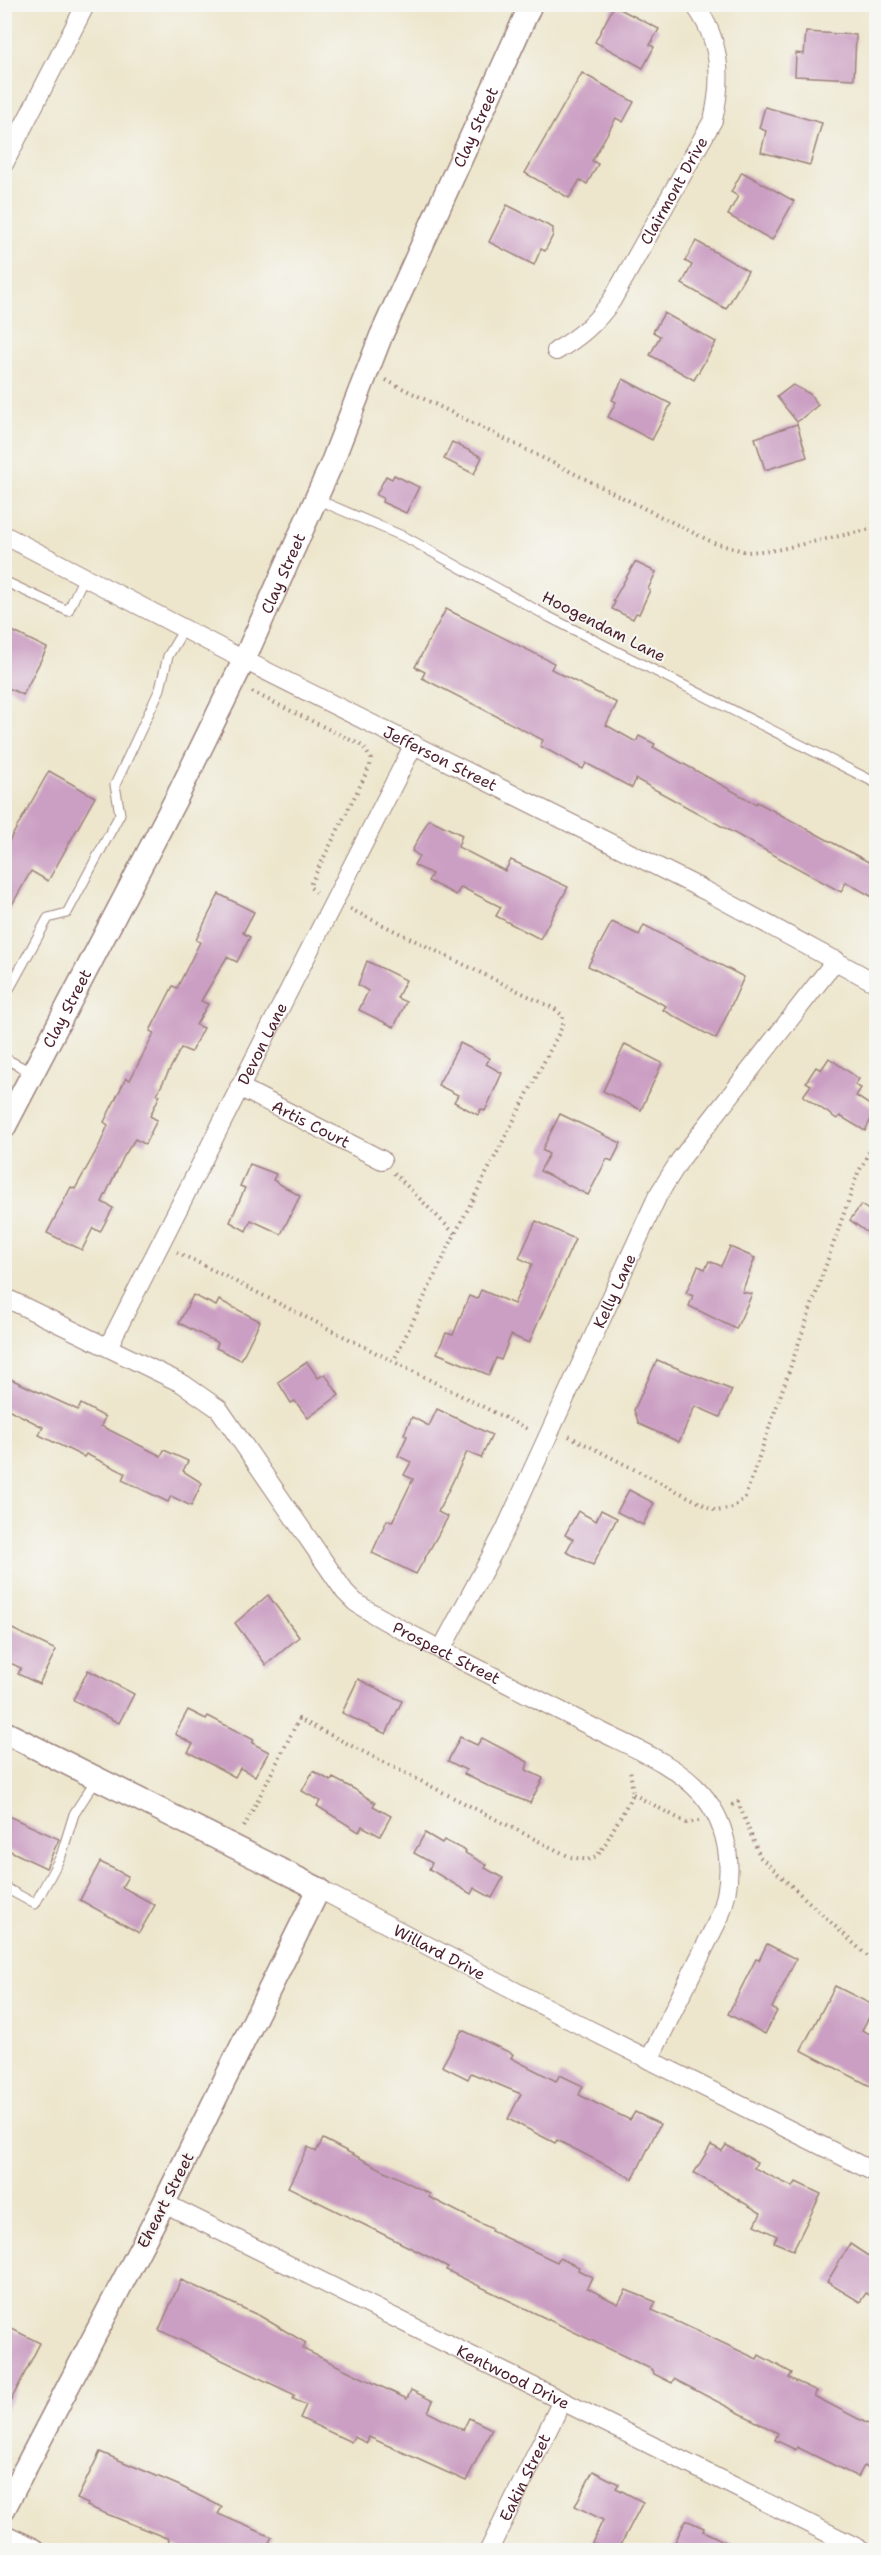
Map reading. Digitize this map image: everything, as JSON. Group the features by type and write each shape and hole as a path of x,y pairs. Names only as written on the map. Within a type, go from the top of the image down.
{"street":[{"path":"4,164 86,4"},
{"name":"Clay Street","path":"5,1128 178,795 244,660 316,499 367,370 531,4"},
{"name":"Clairmont Drive","path":"556,351 583,335 600,318 713,120 720,92 719,63 714,40 704,18 694,4"},
{"name":"Jefferson Street","path":"4,535 244,660 414,744 836,960 876,983"},
{"name":"Devon Lane","path":"109,1346 414,744"},
{"name":"Kelly Lane","path":"441,1650 505,1530 658,1195 680,1160 836,960"},
{"name":"Artis Court","path":"239,1087 382,1160"},
{"name":"Prospect Street","path":"4,1297 109,1346 183,1384 219,1409 232,1424 345,1592 369,1612 676,1772 702,1794 715,1813 728,1851 728,1894 720,1916 649,2060"},
{"name":"Willard Drive","path":"4,1732 234,1846 649,2060 876,2173"},
{"name":"Eheart Street","path":"4,2509 164,2203 319,1889"},
{"name":"Kentwood Drive","path":"164,2203 561,2403 862,2550"},
{"name":"Eakin Street","path":"489,2550 561,2403"},
{"path":"4,2536 34,2550"}],"lane":[{"name":"Hoogendam Lane","path":"316,499 407,538 549,617 876,783"},
{"path":"4,581 68,611 84,577"},
{"path":"8,991 48,918 68,912 120,814 115,785 160,689 168,656 184,629"},
{"path":"4,1058 33,1073"},
{"path":"4,1887 35,1904 61,1856 74,1815 97,1778"}],"path":[{"path":"367,370 714,543 747,552 776,550 876,528"},
{"path":"250,691 363,746 368,752 370,766 310,887 334,901 555,1009 563,1016 563,1025 455,1234 394,1360"},
{"path":"160,1243 532,1432 571,1436 716,1511 733,1508 745,1497 858,1173 876,1139"},
{"path":"382,1160 455,1234"},
{"path":"234,1846 299,1719 570,1857 588,1860 598,1855 633,1794 630,1768"},
{"path":"633,1794 687,1823 702,1820"},
{"path":"738,1802 760,1857 876,1964"}],"building":[{"path":"614,6 659,29 650,45 654,47 643,68 595,42"},
{"path":"806,32 856,35 854,79 795,76 796,53 804,54"},
{"path":"582,73 634,102 623,122 616,118 592,161 598,164 587,184 580,180 569,198 525,173"},
{"path":"765,107 822,123 810,165 761,152 766,131 759,128"},
{"path":"742,172 794,201 772,240 728,215 738,196 731,192"},
{"path":"507,205 553,228 553,235 545,251 541,249 534,265 489,242"},
{"path":"696,241 748,271 726,309 682,284 692,265 685,261"},
{"path":"664,313 716,342 694,380 650,355 660,336 653,332"},
{"path":"623,379 671,404 652,440 608,417 616,402 612,400"},
{"path":"793,385 810,394 818,405 797,422 777,397"},
{"path":"797,424 807,457 765,470 755,438"},
{"path":"452,442 482,457 474,474 444,459"},
{"path":"394,475 419,487 406,513 382,502 383,498 376,495 386,476 392,479"},
{"path":"635,562 656,572 639,614 636,613 633,619 612,609 615,602 613,601"},
{"path":"446,609 554,663 551,669 617,703 606,725 636,742 639,736 655,744 653,747 756,804 757,802 876,866 876,899 846,882 841,892 636,779 632,788 586,763 583,769 540,746 543,740 422,678 425,672 415,667"},
{"path":"4,627 47,648 23,695 4,686"},
{"path":"49,771 95,797 48,881 31,871 4,919 4,850"},
{"path":"429,819 462,835 458,847 505,871 511,860 568,887 540,939 496,916 501,907 461,887 456,895 428,881 432,874 414,865 419,856 412,851"},
{"path":"219,894 254,912 243,933 250,937 237,962 227,957 201,1001 208,1004 196,1025 203,1028 191,1052 181,1048 157,1094 160,1095 150,1116 157,1120 145,1144 135,1139 124,1156 102,1202 113,1208 100,1232 93,1228 82,1250 47,1233 71,1187 75,1189 100,1144 108,1125 104,1122 126,1078 130,1080 154,1033 150,1031 173,986 177,988 200,942 196,940"},
{"path":"612,922 639,935 644,925 744,977 716,1039 663,1010 666,1006 588,966"},
{"path":"367,961 406,980 397,998 406,1002 394,1027 359,1010 368,991 358,985"},
{"path":"460,1043 490,1058 486,1064 502,1073 485,1111 481,1109 478,1115 454,1102 458,1095 438,1085"},
{"path":"625,1044 662,1063 641,1110 603,1091"},
{"path":"829,1058 859,1079 855,1085 861,1088 856,1096 876,1109 865,1131 840,1116 837,1119 803,1096 811,1085 806,1082 816,1067 821,1070"},
{"path":"560,1114 621,1143 612,1161 607,1159 588,1195 540,1171 549,1154 542,1150"},
{"path":"250,1164 276,1174 273,1180 300,1196 281,1234 251,1220 246,1231 230,1222 245,1188 240,1186"},
{"path":"861,1205 876,1215 876,1239 850,1220"},
{"path":"536,1221 575,1239 529,1343 511,1335 501,1360 496,1358 489,1375 437,1353 446,1333 453,1335 469,1296 477,1299 481,1290 514,1304 532,1264 519,1258"},
{"path":"730,1247 755,1258 742,1292 752,1294 736,1329 689,1306 693,1296 686,1293 698,1266 705,1269 709,1261 721,1266"},
{"path":"193,1295 216,1306 219,1300 260,1321 241,1360 216,1348 218,1343 179,1323"},
{"path":"657,1360 732,1390 720,1417 695,1406 679,1442 639,1424 634,1410"},
{"path":"307,1362 318,1378 325,1374 339,1395 308,1418 295,1401 291,1403 278,1382"},
{"path":"4,1376 78,1410 81,1404 105,1417 101,1426 161,1456 164,1450 188,1461 183,1471 202,1483 191,1506 171,1496 168,1502 122,1480 125,1473 86,1454 84,1457 39,1435 43,1427 4,1407"},
{"path":"437,1409 492,1435 481,1458 467,1452 438,1512 448,1517 416,1574 372,1553 387,1520 392,1522 413,1479 404,1475 411,1462 398,1456 407,1436 404,1434 412,1417 429,1426"},
{"path":"629,1490 654,1503 643,1525 617,1512"},
{"path":"601,1510 617,1518 593,1565 566,1552 573,1539 565,1535 578,1511 596,1521"},
{"path":"268,1595 299,1637 266,1665 235,1623"},
{"path":"4,1625 56,1650 39,1684 18,1674 21,1668 4,1660"},
{"path":"88,1670 134,1694 119,1723 73,1700"},
{"path":"358,1679 402,1701 386,1734 342,1713"},
{"path":"188,1710 206,1719 208,1716 254,1740 252,1743 269,1752 255,1776 240,1768 235,1777 188,1752 193,1744 175,1734"},
{"path":"460,1737 477,1745 482,1738 528,1762 526,1770 543,1778 530,1803 464,1774 466,1770 448,1761"},
{"path":"313,1771 331,1781 333,1778 354,1789 375,1803 373,1806 391,1816 380,1836 362,1826 359,1832 317,1806 320,1801 302,1791"},
{"path":"4,1814 59,1839 46,1868 4,1848"},
{"path":"425,1833 442,1843 444,1840 466,1851 465,1853 487,1865 485,1868 503,1878 492,1898 474,1888 471,1894 429,1869 432,1863 414,1853"},
{"path":"100,1862 128,1876 122,1887 155,1905 139,1933 80,1900"},
{"path":"767,1944 796,1959 772,2008 777,2011 765,2034 728,2014 756,1959 759,1960"},
{"path":"835,1986 875,2006 862,2030 876,2037 876,2089 801,2050"},
{"path":"462,2030 513,2054 511,2058 556,2081 560,2075 583,2086 579,2095 630,2120 635,2112 660,2124 633,2179 557,2140 555,2143 508,2119 521,2094 471,2073 468,2079 442,2066"},
{"path":"323,2139 430,2194 429,2197 492,2229 491,2231 557,2262 559,2258 579,2267 578,2270 592,2277 587,2288 618,2304 626,2290 656,2302 652,2310 757,2359 759,2355 792,2373 789,2378 817,2391 814,2396 876,2428 876,2472 864,2466 858,2477 797,2447 796,2450 775,2440 778,2433 674,2379 672,2383 654,2374 653,2370 446,2270 448,2267 433,2259 288,2187 308,2147 316,2152"},
{"path":"711,2145 722,2151 726,2145 757,2162 754,2168 793,2187 796,2182 821,2194 793,2250 774,2242 777,2236 755,2225 761,2213 694,2173"},
{"path":"850,2244 876,2261 876,2287 871,2296 866,2293 860,2302 827,2282"},
{"path":"181,2280 260,2316 306,2343 303,2349 365,2379 407,2399 411,2390 433,2401 428,2412 463,2430 469,2418 492,2429 466,2481 369,2437 367,2443 354,2437 351,2442 300,2418 306,2405 293,2399 295,2395 159,2330"},
{"path":"4,2325 40,2343 4,2414"},
{"path":"100,2452 180,2486 222,2507 218,2514 272,2537 265,2550 185,2550 168,2543 169,2539 87,2506 88,2504 77,2499"},
{"path":"593,2471 619,2484 616,2488 643,2502 618,2550 606,2550 592,2543 603,2520 575,2506"},
{"path":"686,2520 704,2528 703,2531 742,2550 671,2550"}]}
